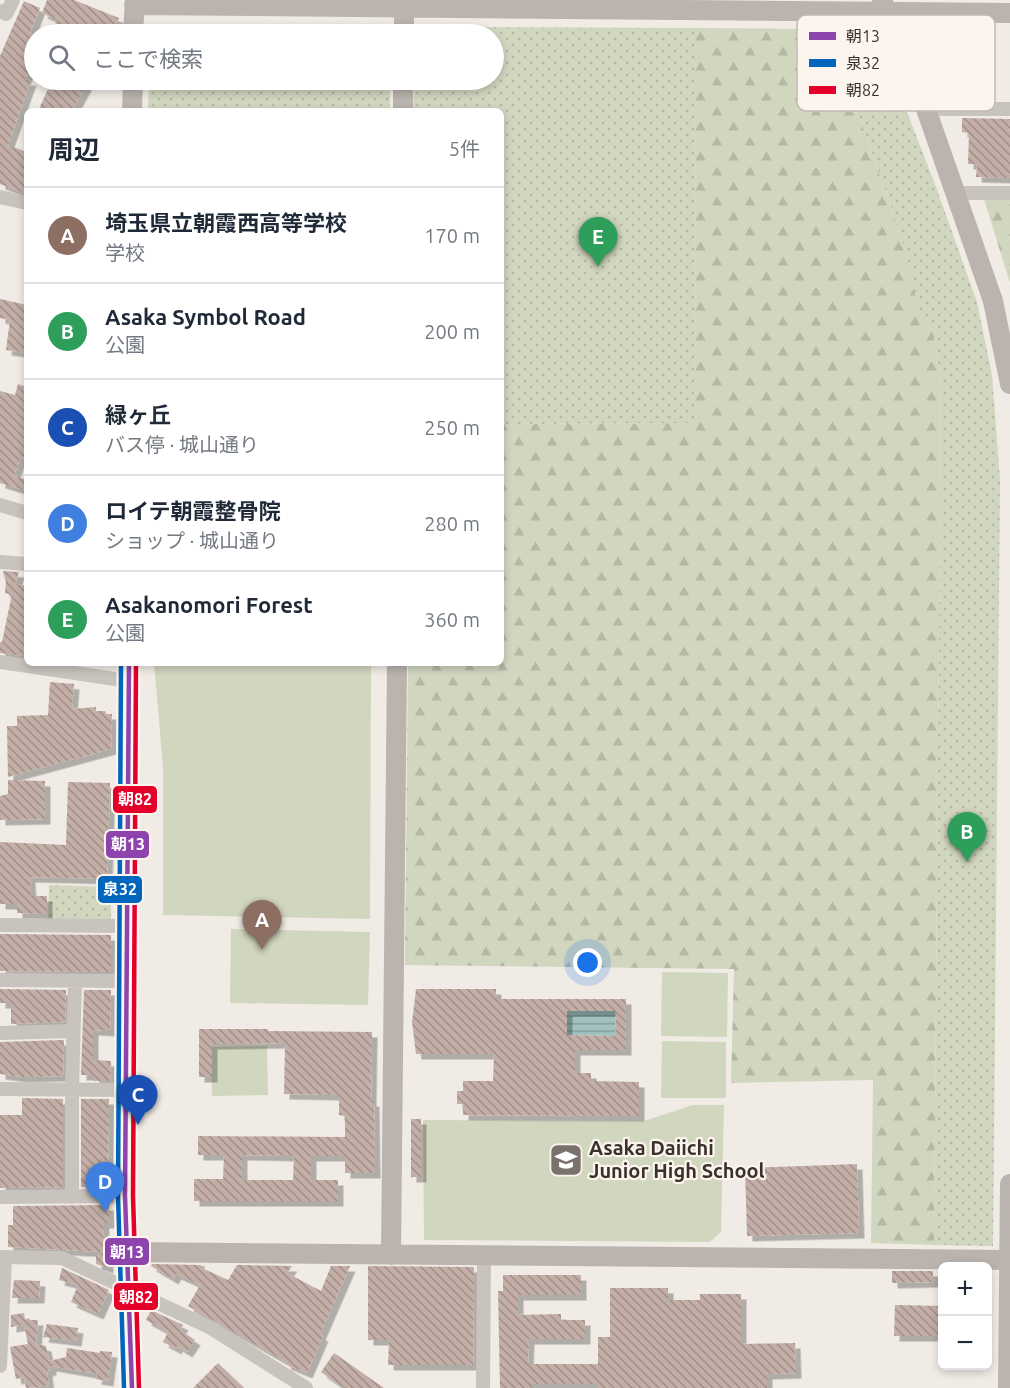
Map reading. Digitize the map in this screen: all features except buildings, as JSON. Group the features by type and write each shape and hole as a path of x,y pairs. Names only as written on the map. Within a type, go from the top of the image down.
{"street":[{"path":"0,11 6,14 13,0"},
{"path":"133,24 134,3 404,7 884,6 1010,13"},
{"path":"404,7 404,24"},
{"path":"132,108 133,90"},
{"path":"403,90 403,108"},
{"path":"927,111 993,302 1010,384"},
{"path":"955,193 1010,193"},
{"path":"0,197 24,202"},
{"path":"0,505 24,512"},
{"path":"0,562 24,564"},
{"path":"0,662 24,664"},
{"path":"52,666 129,672 125,1196 132,1388"},
{"path":"391,1255 397,666"},
{"path":"0,925 128,926"},
{"path":"0,980 126,981"},
{"path":"72,1197 75,981"},
{"path":"0,1033 73,1031"},
{"path":"0,1089 125,1089"},
{"path":"1008,1388 1010,1184"},
{"path":"0,1197 125,1196"},
{"path":"126,1252 1009,1260"},
{"path":"483,1388 484,1256"},
{"path":"0,1366 3,1258 62,1258 211,1328 306,1388"}],"green space":[{"path":"504,27 695,28 694,423 504,424 504,108 413,108 414,90 504,90"},
{"path":"695,28 797,29 797,111 856,111 902,238 922,321 937,325 934,337 941,381 934,1245 871,1243 873,1080 731,1083 734,969 405,965 408,666 504,666 504,424 694,423"},
{"path":"149,90 390,90 390,108 148,108"},
{"path":"856,111 907,111 977,302 992,375 1000,480 993,1246 934,1245 941,381 934,337 937,325 922,322 902,238"},
{"path":"984,199 1010,199 1010,283"},
{"path":"154,666 371,666 370,919 163,915 163,767"},
{"path":"49,885 111,887 111,922 48,920"},
{"path":"231,929 370,932 368,1005 230,1003"},
{"path":"662,972 728,973 727,1037 661,1036"},
{"path":"662,1041 726,1042 726,1098 661,1098"},
{"path":"267,1046 268,1095 212,1096 211,1047"},
{"path":"693,1105 724,1105 721,1232 710,1242 424,1240 423,1120 644,1121"}],"water":[{"path":"567,1011 616,1011 615,1036 567,1035"}],"transit line":[{"name":"泉32","path":"121,666 118,1196 124,1388"},
{"name":"朝13","path":"129,666 125,1196 132,1388"},
{"name":"朝82","path":"136,666 133,1196 139,1388"}],"place":[{"name":"Asakanomori Forest","path":"598,267"},
{"name":"Asaka Symbol Road","path":"967,862"},
{"name":"埼玉県立朝霞西高等学校","path":"262,950"},
{"name":"緑ヶ丘","path":"138,1125"},
{"name":"Asaka Daiichi Junior High School","path":"566,1160"},
{"name":"ロイテ朝霞整骨院","path":"105,1212"}]}
